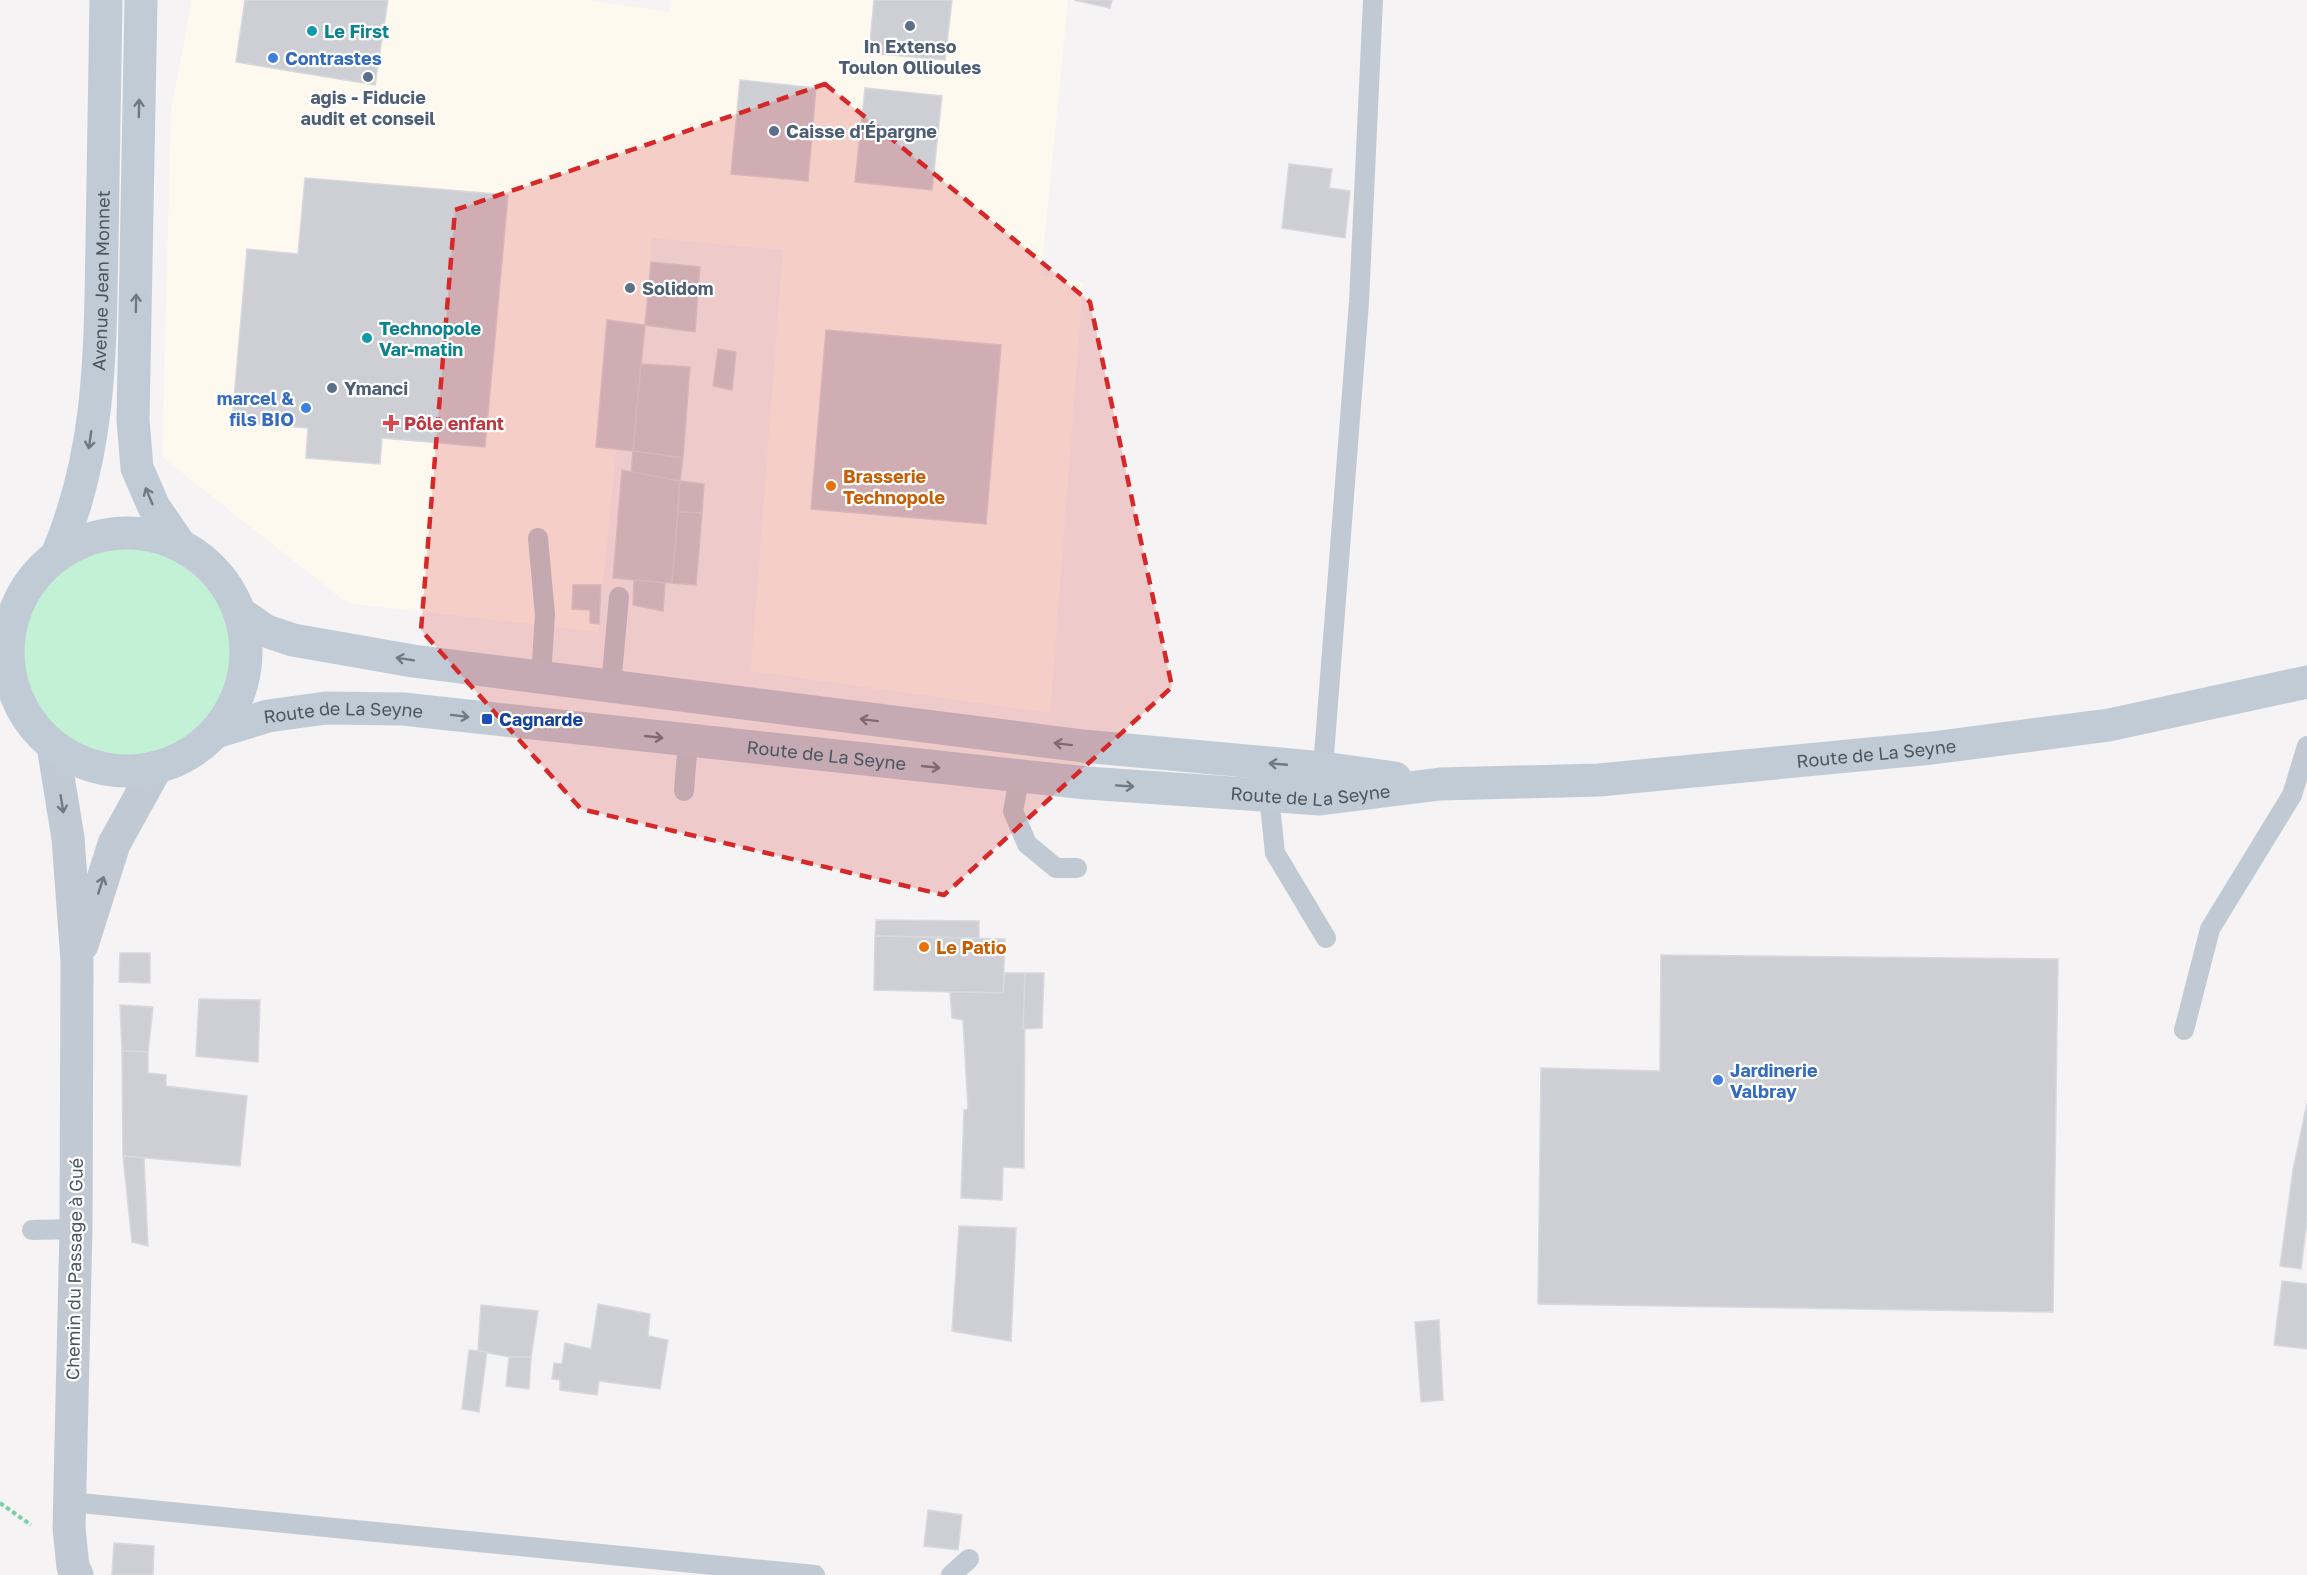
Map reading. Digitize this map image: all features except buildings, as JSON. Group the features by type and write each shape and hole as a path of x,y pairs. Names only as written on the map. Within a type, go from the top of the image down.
{"main road":[{"name":"Avenue Jean Monnet","path":"57,555 72,521 85,476 99,382 106,0"},
{"name":"Avenue Jean Monnet","path":"141,0 133,420 137,468 154,507 180,545"},
{"path":"118,534 149,535 180,545 205,562 226,585 240,613 246,654 238,696 216,732 192,752 156,768 120,772 84,764 53,746 13,714 6,628 21,597 37,574 57,555 86,541 118,534"},
{"name":"Route de La Seyne","path":"240,613 266,631 293,640 413,661 1072,745 1323,768 1440,784"},
{"name":"Route de La Seyne","path":"216,732 268,716 326,708 403,710 1020,776 1320,799 1440,784 1599,780 1932,748 2109,725 2307,682"}],"street":[{"name":"Chemin du Passage à Gué","path":"53,746 68,838 77,961 76,1229 70,1502 72,1567 77,1575"},
{"name":"Chemin du Passage à Gué","path":"77,961 114,844 156,768"}],"lane":[{"path":"1323,768 1359,302 1373,0"},
{"path":"538,538 545,615 541,677"},
{"path":"611,686 619,597"},
{"path":"684,791 688,741"},
{"path":"2184,1030 2210,929 2292,795 2307,746"},
{"path":"1020,776 1013,811 1027,844 1056,868 1077,868"},
{"path":"1269,796 1275,853 1326,938"},
{"path":"32,1230 76,1229"},
{"path":"70,1502 815,1575"},
{"path":"951,1575 969,1559"}],"highlighted area":[{"path":"825,84 1090,302 1172,687 944,895 581,809 421,630 455,210"}],"shaded area":[{"path":"192,0 586,0 670,12 672,0 1068,0 1041,275 1083,282 1050,713 751,671 783,250 652,238 633,451 616,449 598,632 347,603 162,457 171,110"}],"green space":[{"path":"127,533 172,542 193,553 211,568 226,586 237,607 246,652 237,697 226,718 211,736 193,751 172,762 127,771 82,762 61,751 43,736 28,718 17,697 8,652 17,607 28,586 43,568 61,553 82,542"}],"place":[{"name":"In Extenso Toulon Ollioules","path":"910,26"},
{"name":"Le First","path":"312,31"},
{"name":"Contrastes","path":"273,58"},
{"name":"agis - Fiducie audit et conseil","path":"368,77"},
{"name":"Caisse d'Épargne","path":"774,131"},
{"name":"Solidom","path":"630,288"},
{"name":"Technopole Var-matin","path":"367,338"},
{"name":"Ymanci","path":"332,388"},
{"name":"marcel & fils BIO","path":"306,408"},
{"name":"Pôle enfant","path":"391,423"},
{"name":"Brasserie Technopole","path":"831,486"},
{"name":"Cagnarde","path":"487,719"},
{"name":"Le Patio","path":"924,947"},
{"name":"Jardinerie Valbray","path":"1718,1080"}]}
